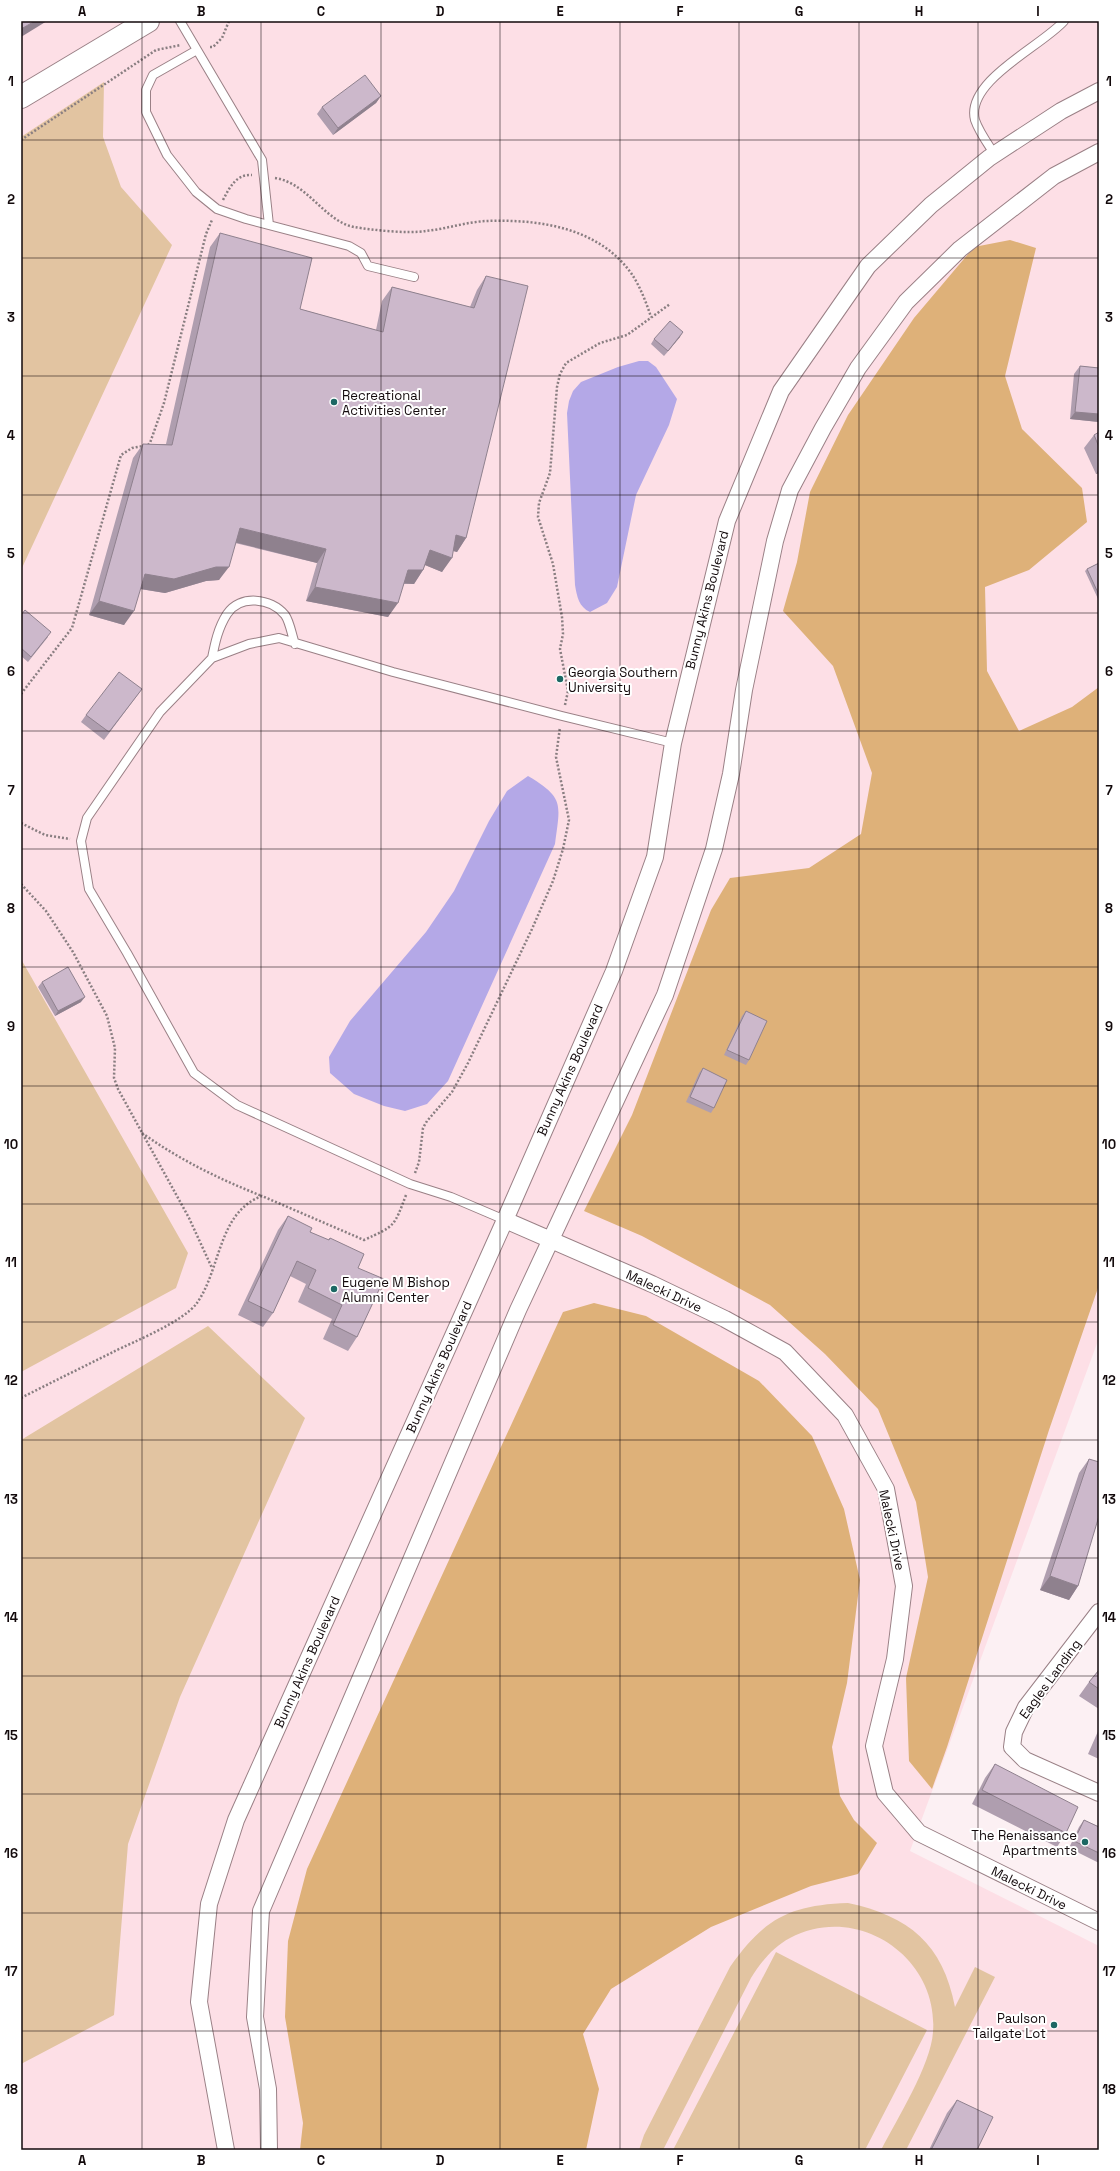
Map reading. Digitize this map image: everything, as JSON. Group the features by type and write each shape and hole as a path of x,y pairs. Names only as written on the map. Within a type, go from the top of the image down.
{"street":[{"path":"21,97 148,21"},
{"name":"Bunny Akins Boulevard","path":"226,2150 199,2002 209,1904 236,1820 505,1220 614,971 655,857 673,742 727,521 781,391 868,266 931,205 995,155 1061,111 1099,91"},
{"path":"269,2150 268,2089 255,2017 261,1912 518,1310 665,995 714,849 731,774 744,690 775,541 790,490 823,428 858,368 906,302 960,248 1054,176 1099,152"},
{"name":"Malecki Drive","path":"505,1220 719,1316 785,1352 845,1415 886,1489 904,1586 895,1659 874,1746 885,1793 919,1833 1099,1922"},
{"name":"Eagles Landing","path":"1099,1612 1026,1707 1014,1732 1012,1747 1025,1760 1099,1793"}],"lane":[{"path":"180,21 262,160 269,225"},
{"path":"995,155 975,120 974,109 977,98 997,74 1051,35 1064,21"},
{"path":"195,48 153,75 146,90 146,112 167,154 196,192 217,209 269,225 349,246 361,253 368,266 414,277"},
{"path":"212,658 218,632 227,613 238,604 256,600 275,605 286,617 295,644"},
{"path":"505,1220 451,1197 410,1184 237,1105 194,1074 128,953 89,889 81,841 87,818 160,712 212,658 249,644 278,638 346,660 562,716 673,742"}],"path":[{"path":"21,140 156,50 177,44 195,48 213,47 222,38 229,21"},
{"path":"21,694 72,628 120,455 132,448 150,443 164,403 206,234 217,209 232,183 240,177 249,175 264,177 284,180 296,185 337,218 352,226 408,232 425,232 485,221 507,221 554,225 576,232 601,243 621,262 631,274 651,317"},
{"path":"140,1132 174,1155 226,1182 364,1240 390,1229 394,1223 420,1162 423,1128 427,1121 452,1092 468,1063 553,881 570,820 556,757 562,716 568,691 560,649 563,634 562,617 553,564 538,517 539,503 550,473 556,388 560,374 566,363 600,343 627,335 670,304"},
{"path":"21,823 45,834 81,841"},
{"path":"21,884 46,911 61,934 107,1016 115,1048 114,1078 140,1132 189,1218 212,1269"},
{"path":"21,1398 153,1333 186,1314 196,1304 233,1217 252,1199 262,1196"}],"shaded area":[{"name":"Georgia Southern University","path":"21,21 1099,21 1099,1338 910,1851 1099,1946 1099,2150 21,2150"},
{"path":"104,82 103,137 121,187 172,245 21,570 21,137"},
{"path":"1010,240 1036,248 1005,376 1022,429 1082,488 1087,522 1029,570 985,587 987,671 1019,731 1072,707 1099,687 1099,1285 1049,1430 947,1747 932,1789 909,1761 906,1678 928,1577 916,1502 878,1409 825,1354 770,1305 642,1236 584,1211 632,1115 711,910 730,878 809,868 861,834 872,773 833,666 783,611 797,562 810,492 848,415 914,318 974,247"},
{"path":"639,361 648,361 656,367 677,399 669,425 636,495 617,587 607,603 590,612 581,604 575,585 567,413 569,401 573,391 581,382 618,367"},
{"path":"528,776 549,790 557,803 558,820 555,844 448,1081 427,1104 405,1111 384,1106 354,1094 330,1073 329,1057 350,1021 426,932 454,891 489,821 507,791"},
{"path":"21,959 188,1253 176,1288 21,1372"},
{"path":"594,1303 646,1316 759,1381 812,1436 844,1509 860,1580 847,1683 832,1747 840,1796 854,1820 877,1843 858,1874 811,1886 711,1927 611,1989 583,2034 599,2089 586,2150 300,2150 303,2123 285,2017 288,1941 307,1869 563,1312"},
{"path":"208,1326 305,1418 180,1697 128,1844 114,2015 21,2064 21,1440"},
{"path":"848,1903 889,1916 920,1936 932,1950 942,1966 955,2007 975,1967 995,1977 906,2150 881,2150 920,2076 926,2060 931,2045 933,2032 931,2005 923,1981 908,1960 889,1943 866,1932 841,1927 816,1929 790,1938 768,1955 751,1978 663,2150 639,2150 644,2135 730,1967 742,1951 754,1937 767,1926 794,1911 827,1904"},
{"path":"776,1952 927,2030 865,2150 673,2150"}],"building":[{"path":"21,21 35,21 21,29"},
{"path":"365,75 381,96 338,128 322,107"},
{"name":"Recreational Activities Center","path":"220,233 312,258 300,309 383,332 392,287 474,308 486,276 528,286 466,538 456,535 452,558 430,550 423,570 408,570 398,603 315,587 326,549 240,528 229,567 216,567 174,579 145,574 134,611 99,601 143,444 172,445"},
{"path":"670,321 683,332 668,351 654,339"},
{"path":"1080,366 1099,368 1099,414 1075,412"},
{"path":"1099,432 1099,447 1094,435"},
{"path":"1099,563 1099,595 1087,569"},
{"path":"25,610 51,632 31,657 21,648 21,615"},
{"path":"119,672 142,689 109,732 86,715"},
{"path":"68,967 85,997 58,1011 42,982"},
{"path":"746,1011 767,1021 749,1060 727,1050"},
{"path":"703,1068 727,1080 714,1108 690,1097"},
{"name":"Eugene M Bishop Alumni Center","path":"288,1216 312,1228 310,1232 329,1240 330,1238 364,1254 358,1268 384,1279 357,1337 333,1325 342,1305 308,1288 316,1270 297,1261 273,1313 248,1301"},
{"path":"1089,1459 1099,1462 1099,1516 1078,1586 1050,1576"},
{"path":"1099,1670 1099,1689 1089,1682"},
{"path":"995,1764 1078,1807 1066,1833 982,1790"},
{"path":"1084,1820 1099,1827 1099,1853 1074,1841"},
{"path":"957,2100 993,2117 977,2150 931,2150"}],"place":[{"name":"Recreational Activities Center","path":"334,402"},
{"name":"Georgia Southern University","path":"560,679"},
{"name":"Eugene M Bishop Alumni Center","path":"334,1289"},
{"name":"The Renaissance Apartments","path":"1085,1842"},
{"name":"Paulson Tailgate Lot","path":"1054,2025"}]}
